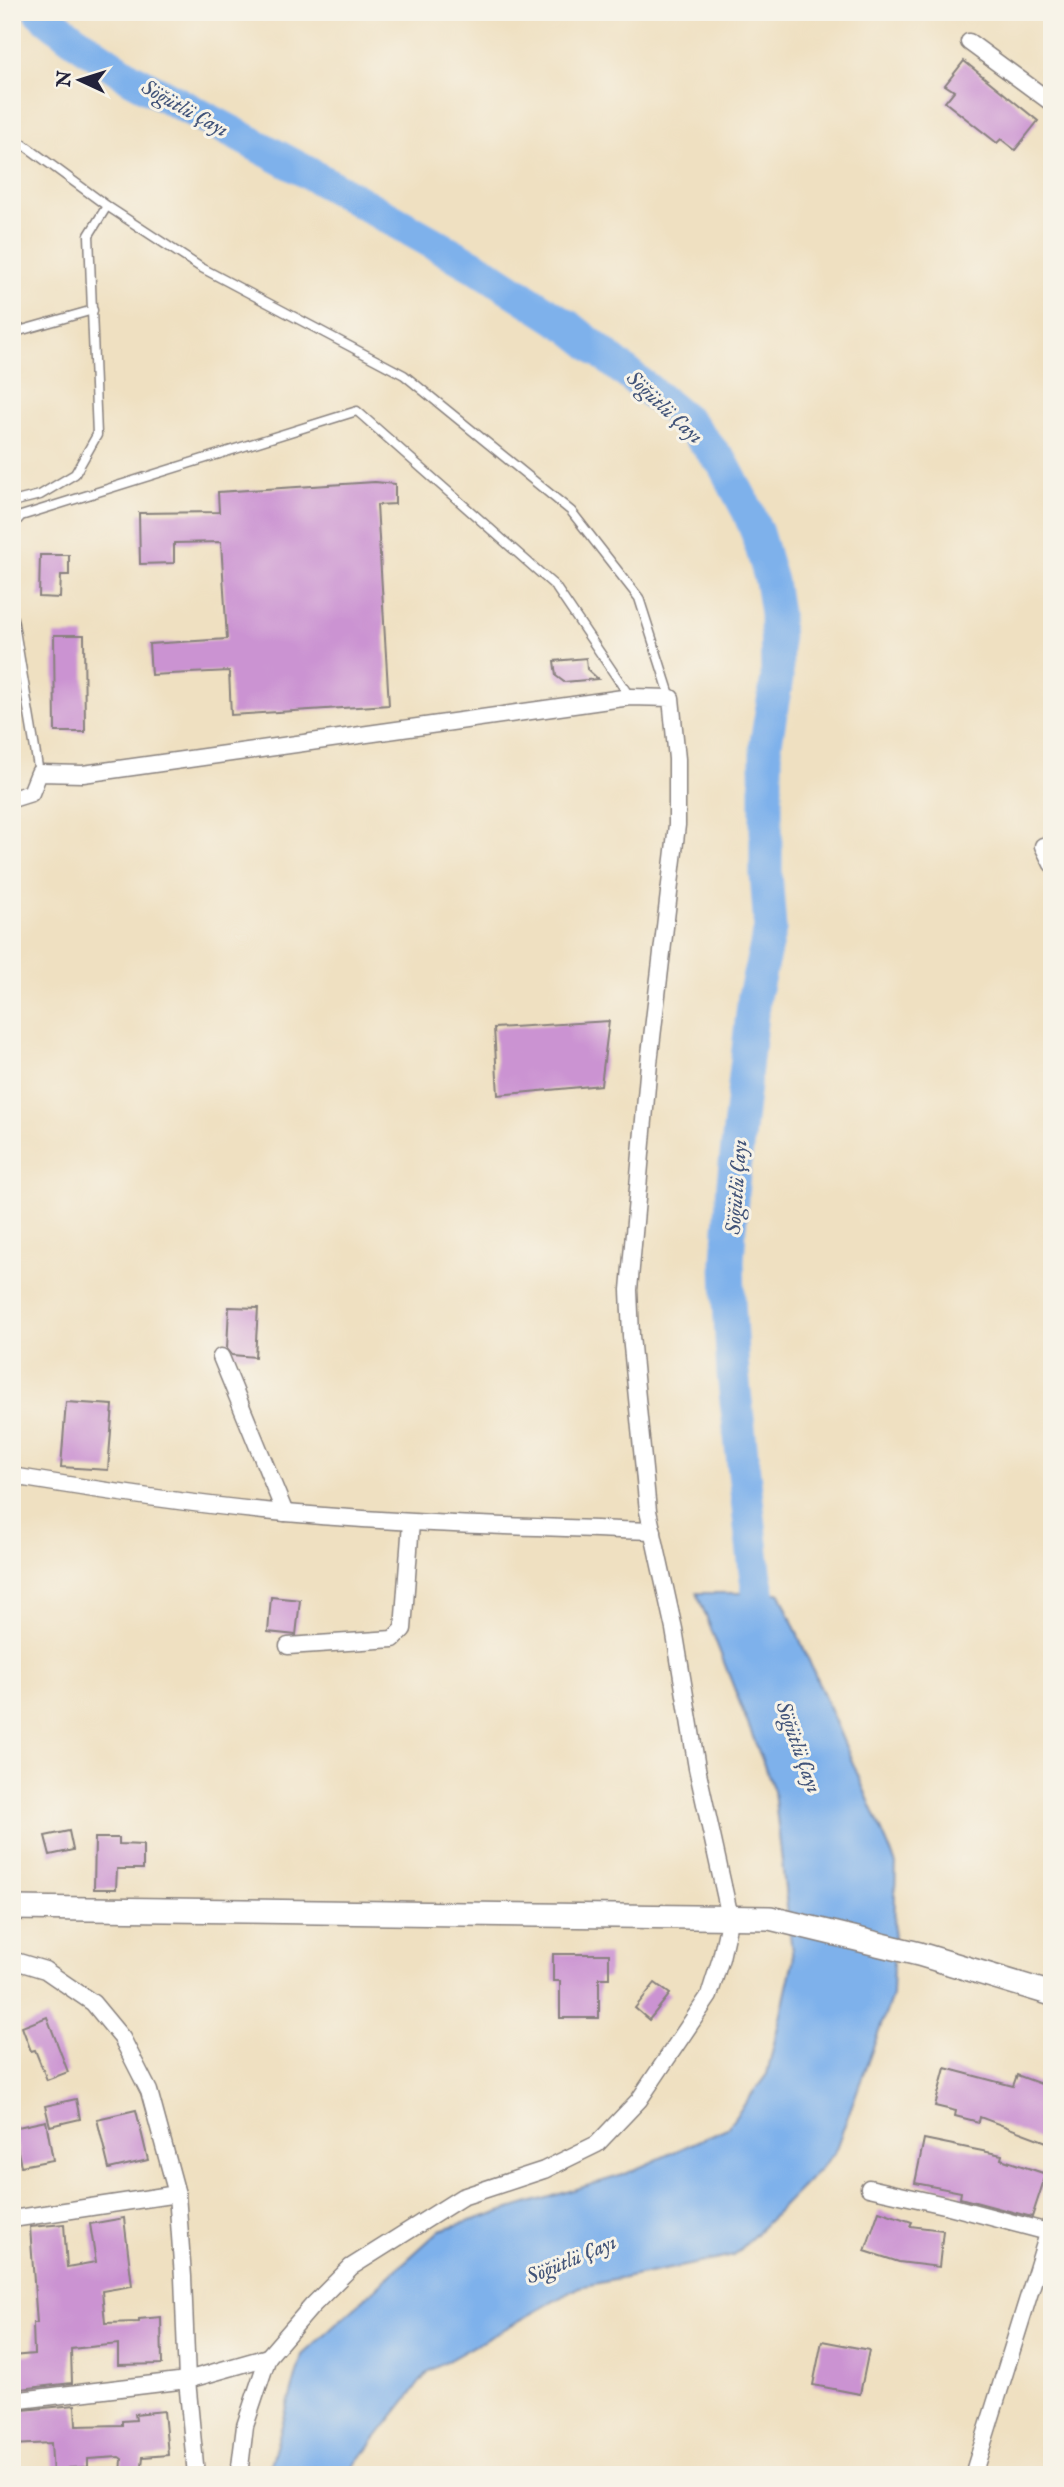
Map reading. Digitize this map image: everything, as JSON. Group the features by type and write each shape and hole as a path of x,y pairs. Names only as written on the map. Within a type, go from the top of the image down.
{"main road":[{"path":"12,1908 770,1918 919,1954 1052,1994"}],"street":[{"path":"969,42 1052,103"},
{"path":"12,799 31,793 39,774 83,774 630,697 671,698 677,759 677,825 649,1063 629,1290 648,1511 674,1629 697,1768 730,1917 721,1958 709,1997 639,2100 597,2144 544,2169 462,2197 351,2267 268,2357 245,2426 239,2475"},
{"path":"1043,846 1052,864"},
{"path":"221,1357 285,1513"},
{"path":"12,1476 122,1494 285,1513 411,1523 653,1531"},
{"path":"288,1646 393,1639 403,1629 411,1523"},
{"path":"12,1960 45,1970 93,2003 122,2038 149,2091 177,2194 187,2380 196,2475"},
{"path":"869,2188 1051,2229 973,2475"},
{"path":"12,2220 177,2194"},
{"path":"12,2401 187,2380 268,2357"}],"lane":[{"path":"12,136 107,206 200,267 404,375 571,511 639,598 671,698"},
{"path":"12,502 40,495 75,474 97,435 89,235 107,206"},
{"path":"12,332 93,310"},
{"path":"12,526 21,516 357,411 555,586 630,697"},
{"path":"12,612 39,774"}],"water":[{"path":"697,1593 780,1593 896,1864 892,1996 834,2154 734,2256 579,2287 428,2372 354,2466 354,2475 268,2475 302,2355 440,2230 623,2175 727,2128 767,2074 793,1961 774,1791"}],"building":[{"path":"964,61 1038,121 1015,150 1001,139 997,143 945,102 954,91 945,85"},
{"path":"375,482 395,484 395,504 377,505 389,705 231,715 229,671 151,675 149,644 227,639 221,542 174,543 174,563 140,564 139,513 219,512 218,492"},
{"path":"40,555 69,555 69,575 61,575 60,598 39,597"},
{"path":"54,635 84,635 85,732 55,732"},
{"path":"586,658 587,669 598,679 564,682 556,676 554,661"},
{"path":"609,1021 601,1085 498,1095 494,1028"},
{"path":"229,1307 258,1308 255,1357 232,1355 227,1349"},
{"path":"66,1402 113,1405 108,1470 61,1467"},
{"path":"271,1597 300,1600 296,1635 268,1632"},
{"path":"69,1831 73,1850 50,1855 45,1836"},
{"path":"95,1838 119,1838 119,1844 143,1845 143,1869 117,1869 116,1889 94,1889"},
{"path":"553,1954 609,1954 609,1978 599,1978 599,2018 560,2018 560,1981 553,1981"},
{"path":"655,1983 670,1994 649,2020 635,2008"},
{"path":"47,2017 68,2072 47,2080 22,2027"},
{"path":"945,2068 1013,2086 1017,2075 1052,2088 1052,2144 980,2117 979,2122 955,2116 956,2111 935,2106"},
{"path":"76,2099 80,2119 50,2126 45,2106"},
{"path":"136,2110 148,2160 109,2169 97,2119"},
{"path":"46,2121 53,2160 21,2166 13,2128"},
{"path":"924,2139 1002,2155 1001,2159 1046,2174 1032,2217 960,2198 961,2192 915,2183"},
{"path":"879,2211 912,2222 910,2226 943,2230 939,2267 899,2262 865,2251"},
{"path":"124,2218 132,2286 102,2291 105,2323 139,2322 139,2319 161,2317 162,2364 118,2365 118,2344 71,2349 72,2383 12,2390 12,2356 34,2354 33,2323 37,2323 30,2227 64,2224 67,2267 96,2262 90,2224"},
{"path":"822,2341 869,2350 860,2394 813,2385"},
{"path":"75,2405 76,2426 122,2425 122,2421 136,2420 135,2414 164,2411 168,2455 143,2457 141,2475 121,2475 122,2459 119,2457 88,2459 88,2467 69,2468 69,2475 53,2475 51,2443 12,2445 12,2411"}],"waterway":[{"name":"Söğütlü Çayı","path":"40,12 131,78 483,271 571,328 687,421 723,464 748,511 771,581 776,613 777,678 766,742 766,873 770,929 754,996 733,1183 728,1261 733,1374 765,1637"}]}
